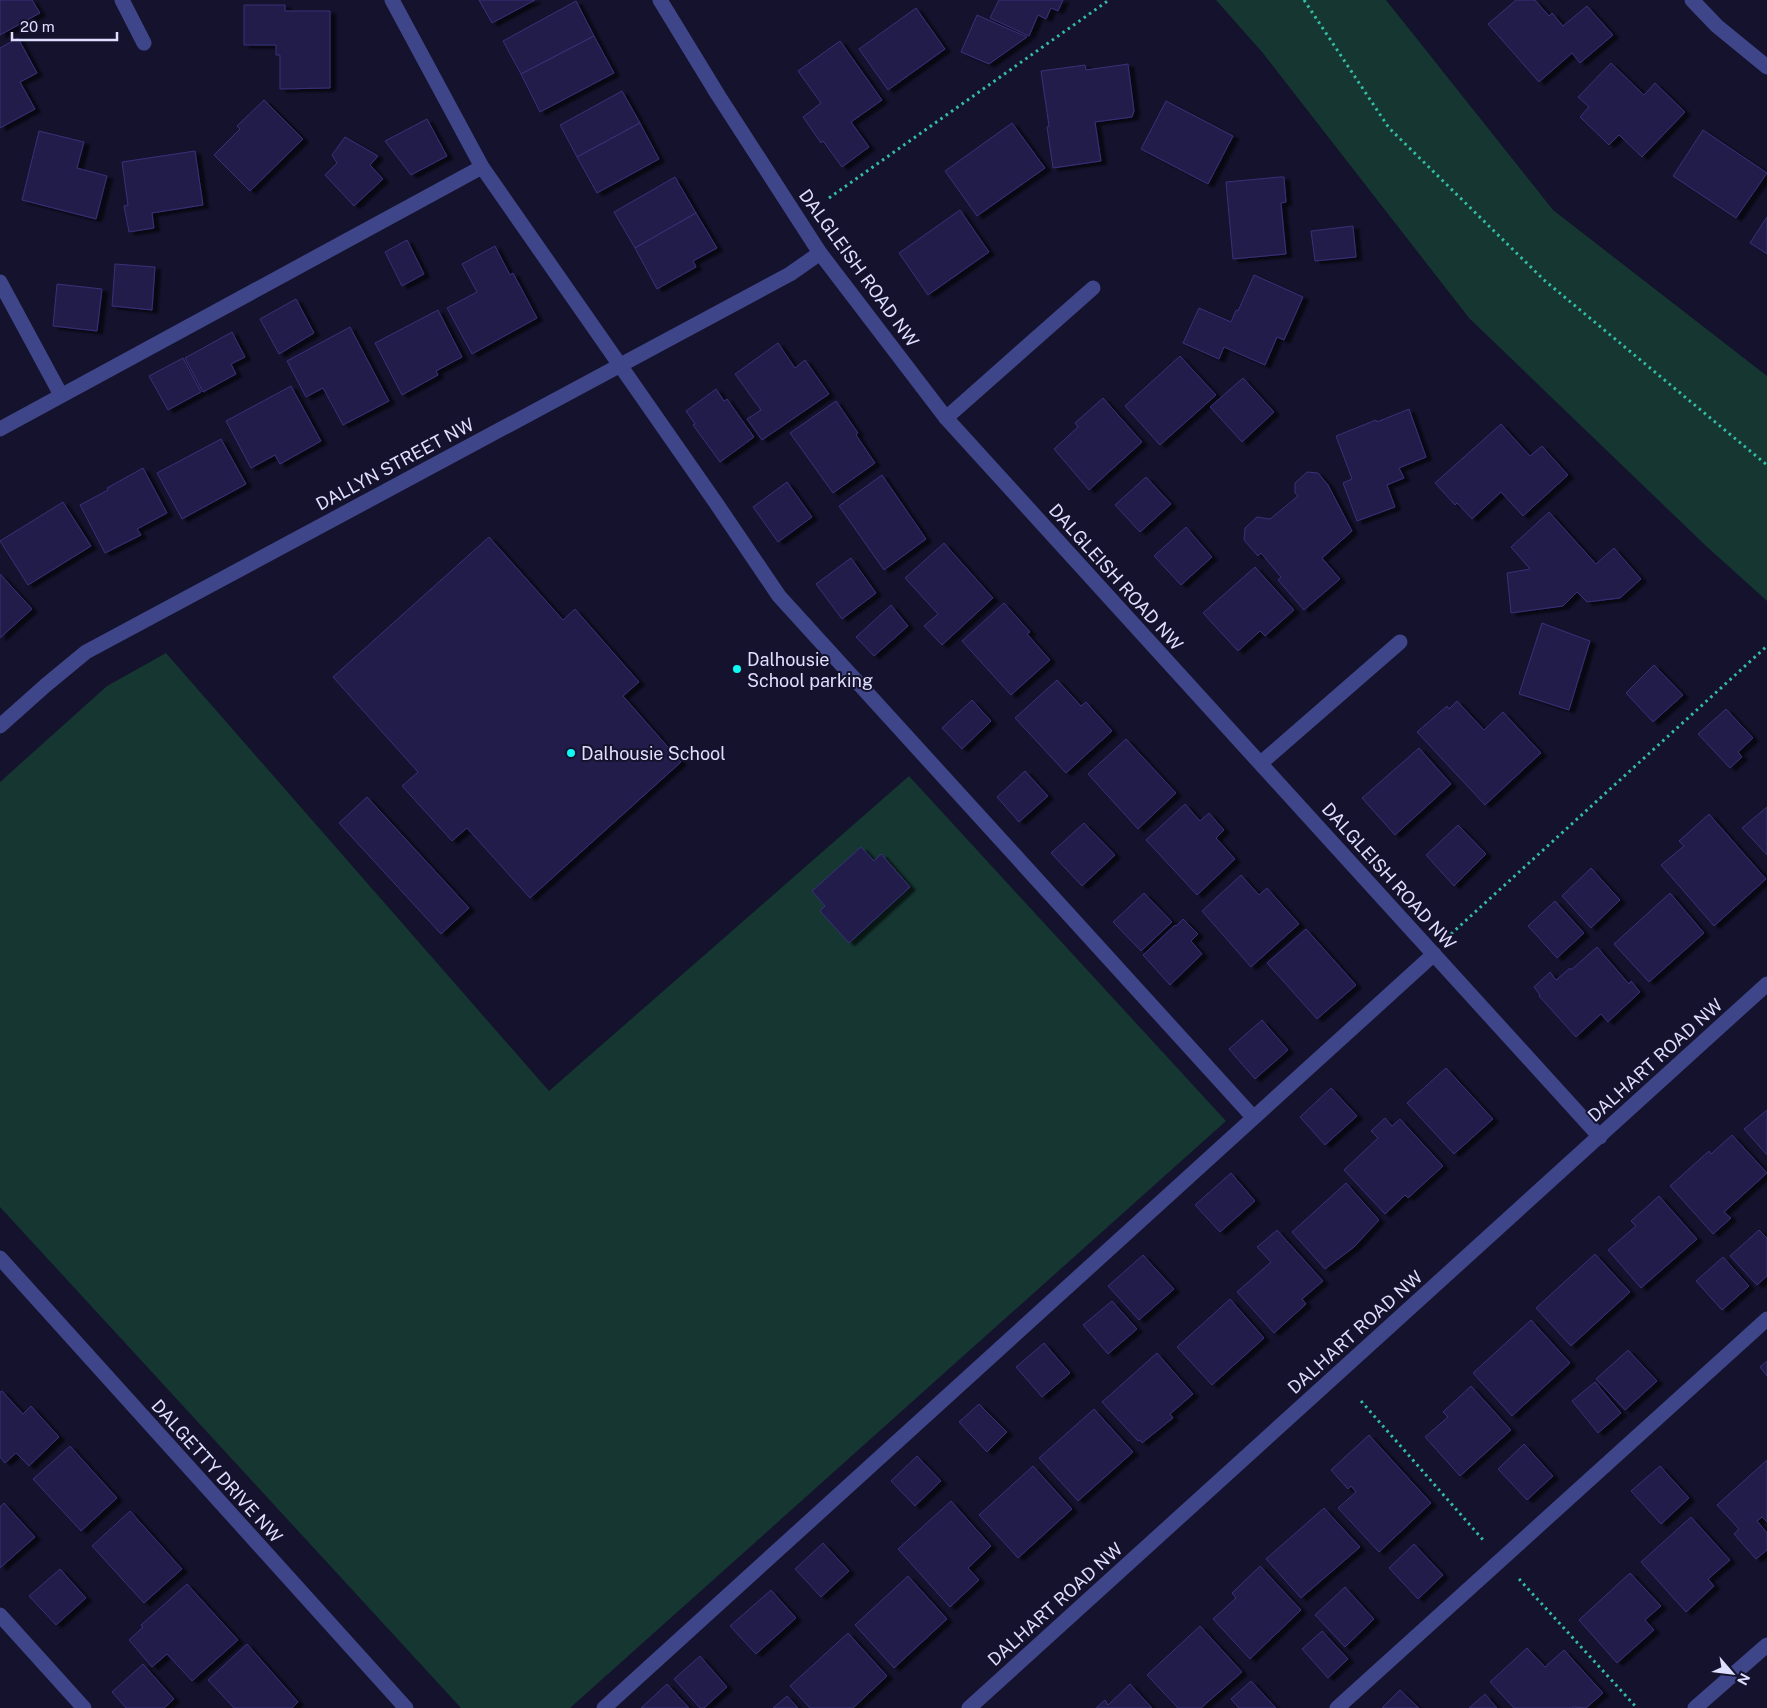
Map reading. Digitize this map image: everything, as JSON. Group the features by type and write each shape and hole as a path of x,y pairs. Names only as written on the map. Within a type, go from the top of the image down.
{"street":[{"path":"122,0 144,43"},
{"path":"392,0 482,167 779,596 1253,1117"},
{"name":"DALGLEISH ROAD NW","path":"660,0 718,95 820,253 946,418 1600,1136"},
{"path":"1692,0 1718,26 1767,68"},
{"path":"0,429 482,167"},
{"name":"DALLYN STREET NW","path":"0,726 86,652 790,274 820,253"},
{"path":"0,282 61,395"},
{"path":"946,418 1093,288"},
{"path":"1261,763 1400,642"},
{"path":"604,1708 1434,954"},
{"name":"DALHART ROAD NW","path":"968,1708 1767,984"},
{"name":"DALGETTY DRIVE NW","path":"0,1258 406,1708"},
{"path":"1337,1708 1767,1319"},
{"path":"0,1615 84,1708"},
{"path":"1695,1708 1767,1645"}],"path":[{"path":"829,198 1109,0"},
{"path":"1304,0 1389,128 1544,280 1767,465"},
{"path":"1434,954 1451,934 1767,646"}],"green space":[{"path":"1216,0 1386,0 1553,210 1767,376 1767,601 1705,545 1469,318 1262,52"},
{"path":"166,653 549,1091 909,776 1226,1121 570,1708 461,1708 0,1207 0,782 107,686"}],"building":[{"path":"0,0 32,0 40,13 0,35"},
{"path":"479,0 535,0 492,23"},
{"path":"999,0 1063,0 1058,11 1051,8 1046,19 1038,15 1029,36 990,18"},
{"path":"1516,0 1535,0 1549,16 1552,13 1563,26 1587,6 1613,35 1580,63 1572,53 1539,82 1488,24"},
{"path":"576,1 594,36 521,74 503,41"},
{"path":"244,5 285,5 285,11 330,11 330,88 280,89 280,55 276,55 276,45 244,45"},
{"path":"916,8 945,49 888,90 859,49"},
{"path":"977,15 1027,37 989,64 961,52"},
{"path":"594,36 614,73 540,112 521,74"},
{"path":"18,38 37,73 20,82 35,109 0,128 0,48"},
{"path":"840,41 882,100 851,122 869,147 842,167 823,141 821,143 803,117 821,103 798,71"},
{"path":"1611,63 1644,95 1655,83 1685,112 1642,157 1619,135 1609,145 1580,117 1589,107 1578,97"},
{"path":"1128,64 1134,111 1132,117 1095,122 1101,161 1053,168 1041,71 1085,65 1086,70"},
{"path":"622,91 640,123 577,157 560,125"},
{"path":"264,100 303,139 250,191 214,155 240,129 237,126"},
{"path":"1166,101 1233,136 1208,184 1141,149"},
{"path":"427,119 447,156 411,175 385,141"},
{"path":"640,123 659,159 597,193 577,157"},
{"path":"1012,123 1045,168 977,216 945,171"},
{"path":"1703,130 1767,173 1736,218 1673,176"},
{"path":"39,131 84,142 77,168 107,176 96,219 22,200"},
{"path":"345,137 378,156 370,165 383,179 354,206 325,175 337,163 332,155"},
{"path":"195,151 203,205 152,213 154,228 129,232 124,206 128,205 122,162"},
{"path":"675,177 696,213 635,248 614,212"},
{"path":"1284,177 1286,202 1281,203 1286,254 1233,259 1226,182"},
{"path":"960,210 989,252 928,295 899,253"},
{"path":"696,213 717,248 693,261 696,267 657,289 635,248"},
{"path":"1767,217 1767,254 1750,243"},
{"path":"1353,226 1356,257 1315,261 1311,231"},
{"path":"407,240 424,274 402,286 385,252"},
{"path":"495,246 510,275 513,273 537,318 472,354 447,308 477,292 462,264"},
{"path":"115,264 155,267 152,310 112,306"},
{"path":"1254,275 1303,297 1284,340 1277,337 1265,365 1224,347 1219,359 1183,343 1199,308 1231,322"},
{"path":"57,284 102,289 97,331 53,326"},
{"path":"296,299 314,333 279,354 260,319"},
{"path":"438,310 462,357 436,371 438,375 402,395 375,343"},
{"path":"350,327 389,401 343,425 323,388 306,397 287,361"},
{"path":"232,332 245,357 231,364 236,374 203,392 185,358"},
{"path":"778,343 795,368 805,360 829,394 762,440 747,419 761,410 735,374"},
{"path":"1180,356 1216,395 1160,445 1125,406"},
{"path":"183,358 201,392 168,410 149,376"},
{"path":"1243,378 1274,412 1242,442 1210,407"},
{"path":"291,386 321,441 280,464 275,455 251,468 226,421"},
{"path":"716,389 724,401 727,399 754,437 720,462 693,425 695,424 686,411"},
{"path":"1103,398 1142,442 1089,490 1054,449 1078,427 1075,423"},
{"path":"836,401 858,433 856,435 875,463 833,493 790,433"},
{"path":"1409,409 1426,457 1399,468 1404,478 1387,485 1395,507 1357,521 1343,483 1352,479 1336,436"},
{"path":"1501,424 1530,456 1542,446 1568,475 1523,516 1501,492 1472,519 1457,503 1455,505 1435,483"},
{"path":"221,439 246,484 182,519 157,473"},
{"path":"143,468 167,513 137,529 141,535 105,553 80,505"},
{"path":"1307,472 1318,473 1328,485 1352,531 1322,558 1340,579 1304,610 1278,580 1281,577 1261,553 1258,556 1244,540 1245,528 1257,517 1270,519 1298,496 1295,493 1295,483"},
{"path":"882,475 926,539 884,570 839,506"},
{"path":"1146,477 1171,504 1140,532 1115,505"},
{"path":"787,482 812,517 778,542 753,507"},
{"path":"63,502 91,546 28,585 0,541"},
{"path":"1549,512 1596,564 1614,548 1641,579 1620,598 1587,602 1577,592 1563,606 1511,613 1507,573 1530,569 1511,547"},
{"path":"1186,527 1212,557 1181,585 1154,556"},
{"path":"489,537 563,620 575,609 639,682 623,696 681,762 530,898 467,828 452,841 402,786 418,772 333,677"},
{"path":"944,543 993,598 942,645 924,626 938,614 905,578"},
{"path":"851,558 876,593 842,619 816,584"},
{"path":"1255,567 1294,610 1265,636 1260,631 1238,651 1203,613"},
{"path":"0,574 32,609 0,638"},
{"path":"1004,603 1030,632 1027,634 1050,660 1011,695 962,641"},
{"path":"891,605 908,626 874,656 856,637"},
{"path":"1542,623 1590,641 1569,710 1519,694"},
{"path":"1654,665 1683,695 1653,722 1626,693"},
{"path":"1057,680 1081,706 1086,702 1112,731 1066,773 1015,718"},
{"path":"972,700 991,721 962,749 942,728"},
{"path":"1457,701 1484,730 1503,712 1541,753 1485,805 1417,732 1447,706 1449,709"},
{"path":"1726,709 1753,738 1738,752 1742,757 1730,768 1698,734"},
{"path":"1126,739 1176,793 1138,829 1088,774"},
{"path":"1419,748 1451,784 1395,835 1362,798"},
{"path":"1025,771 1048,796 1019,822 997,797"},
{"path":"367,797 469,908 441,934 339,823"},
{"path":"1185,804 1200,821 1209,813 1224,830 1216,838 1235,859 1197,895 1146,840"},
{"path":"1767,807 1767,855 1742,828"},
{"path":"1709,814 1766,879 1714,926 1661,865 1684,846 1679,841"},
{"path":"1084,823 1115,855 1082,886 1051,853"},
{"path":"1458,825 1486,854 1454,886 1426,855"},
{"path":"861,847 874,861 881,854 910,887 849,943 820,911 825,906 812,891"},
{"path":"1591,868 1620,900 1591,928 1562,896"},
{"path":"1241,875 1259,895 1267,888 1299,924 1251,967 1202,911"},
{"path":"1144,893 1172,922 1141,951 1113,922"},
{"path":"1670,893 1704,933 1649,982 1614,944"},
{"path":"1555,901 1584,933 1557,958 1528,926"},
{"path":"1183,919 1198,934 1191,941 1202,954 1170,985 1143,955"},
{"path":"1306,929 1356,985 1317,1019 1267,963"},
{"path":"1597,947 1629,984 1631,981 1640,992 1608,1022 1601,1014 1576,1037 1539,996 1534,987 1550,972 1556,980 1570,968 1571,970"},
{"path":"1262,1020 1288,1050 1255,1079 1229,1049"},
{"path":"1446,1068 1493,1119 1454,1154 1407,1103"},
{"path":"1331,1088 1357,1116 1325,1145 1300,1117"},
{"path":"1767,1110 1767,1155 1744,1129"},
{"path":"1385,1118 1392,1126 1400,1119 1443,1166 1408,1198 1405,1195 1385,1214 1344,1170 1378,1138 1371,1131"},
{"path":"1732,1135 1767,1173 1724,1212 1731,1218 1713,1234 1670,1186 1709,1151 1711,1154"},
{"path":"1231,1173 1255,1201 1220,1232 1195,1205"},
{"path":"1346,1183 1379,1220 1354,1247 1325,1269 1292,1232"},
{"path":"1659,1196 1697,1239 1641,1288 1608,1250 1636,1226 1631,1221"},
{"path":"1277,1230 1323,1281 1302,1299 1306,1304 1274,1333 1237,1292 1271,1262 1257,1247"},
{"path":"1759,1230 1767,1238 1767,1276 1757,1285 1730,1256"},
{"path":"1595,1254 1630,1292 1571,1346 1536,1308"},
{"path":"1143,1255 1174,1289 1139,1320 1108,1286"},
{"path":"1723,1257 1749,1286 1722,1310 1696,1281"},
{"path":"1230,1299 1264,1338 1212,1385 1177,1347"},
{"path":"1112,1301 1137,1329 1108,1354 1083,1325"},
{"path":"1531,1320 1570,1363 1512,1416 1473,1373"},
{"path":"1044,1343 1070,1373 1042,1397 1016,1367"},
{"path":"1628,1350 1657,1381 1625,1410 1596,1379"},
{"path":"1157,1353 1193,1394 1170,1414 1173,1418 1142,1443 1102,1402"},
{"path":"1767,1361 1767,1376 1760,1367"},
{"path":"1595,1382 1621,1413 1598,1433 1572,1401"},
{"path":"1471,1386 1511,1430 1460,1476 1425,1437 1448,1417 1443,1412"},
{"path":"2,1391 23,1414 31,1406 59,1437 29,1466 16,1453 5,1463 0,1457 0,1392"},
{"path":"979,1404 1007,1432 987,1452 959,1422"},
{"path":"1094,1409 1133,1452 1078,1501 1039,1458"},
{"path":"1369,1435 1431,1503 1379,1552 1338,1508 1356,1492 1351,1486 1348,1489 1331,1470"},
{"path":"1524,1444 1553,1476 1527,1500 1498,1469"},
{"path":"70,1446 117,1498 81,1531 33,1479"},
{"path":"917,1456 941,1481 915,1506 891,1481"},
{"path":"1767,1460 1767,1522 1762,1517 1757,1521 1767,1533 1767,1550 1756,1559 1734,1534 1739,1529 1717,1505"},
{"path":"1033,1466 1072,1509 1018,1558 979,1515"},
{"path":"1660,1466 1689,1498 1661,1524 1631,1491"},
{"path":"951,1501 991,1546 968,1568 979,1580 950,1607 898,1549"},
{"path":"4,1503 35,1537 0,1568 0,1507"},
{"path":"1324,1508 1360,1547 1301,1598 1266,1559"},
{"path":"130,1511 182,1569 144,1603 92,1546"},
{"path":"1691,1517 1730,1560 1708,1579 1714,1586 1686,1612 1641,1562"},
{"path":"823,1543 849,1571 821,1597 795,1569"},
{"path":"1414,1544 1443,1575 1418,1599 1389,1568"},
{"path":"1260,1566 1301,1610 1250,1659 1213,1619 1236,1598 1232,1593"},
{"path":"60,1569 86,1598 56,1625 29,1596"},
{"path":"1630,1573 1661,1606 1645,1620 1654,1630 1617,1663 1579,1620"},
{"path":"908,1576 947,1619 894,1668 855,1625"},
{"path":"187,1584 238,1640 192,1681 167,1654 152,1667 129,1640 143,1627 141,1625"},
{"path":"1345,1587 1374,1619 1345,1647 1315,1615"},
{"path":"771,1590 796,1618 756,1654 730,1626"},
{"path":"1200,1626 1242,1672 1201,1708 1178,1708 1147,1675"},
{"path":"1322,1631 1348,1659 1328,1678 1302,1649"},
{"path":"848,1633 887,1676 853,1708 810,1708 790,1686"},
{"path":"247,1644 298,1702 292,1708 234,1708 208,1680"},
{"path":"1527,1648 1545,1667 1564,1650 1603,1693 1586,1708 1514,1708 1490,1682"},
{"path":"700,1656 727,1687 704,1708 700,1708 674,1679"},
{"path":"143,1664 174,1699 164,1708 126,1708 112,1692"},
{"path":"1251,1681 1276,1708 1239,1708 1231,1699"},
{"path":"667,1684 689,1708 641,1708"},
{"path":"1130,1684 1152,1708 1096,1708 1105,1700 1108,1705"},
{"path":"1400,1690 1419,1708 1382,1708"},
{"path":"1485,1694 1497,1708 1469,1708"},
{"path":"787,1696 798,1708 773,1708"}],"place":[{"name":"Dalhousie School parking","path":"737,669"},
{"name":"Dalhousie School","path":"571,753"}]}
